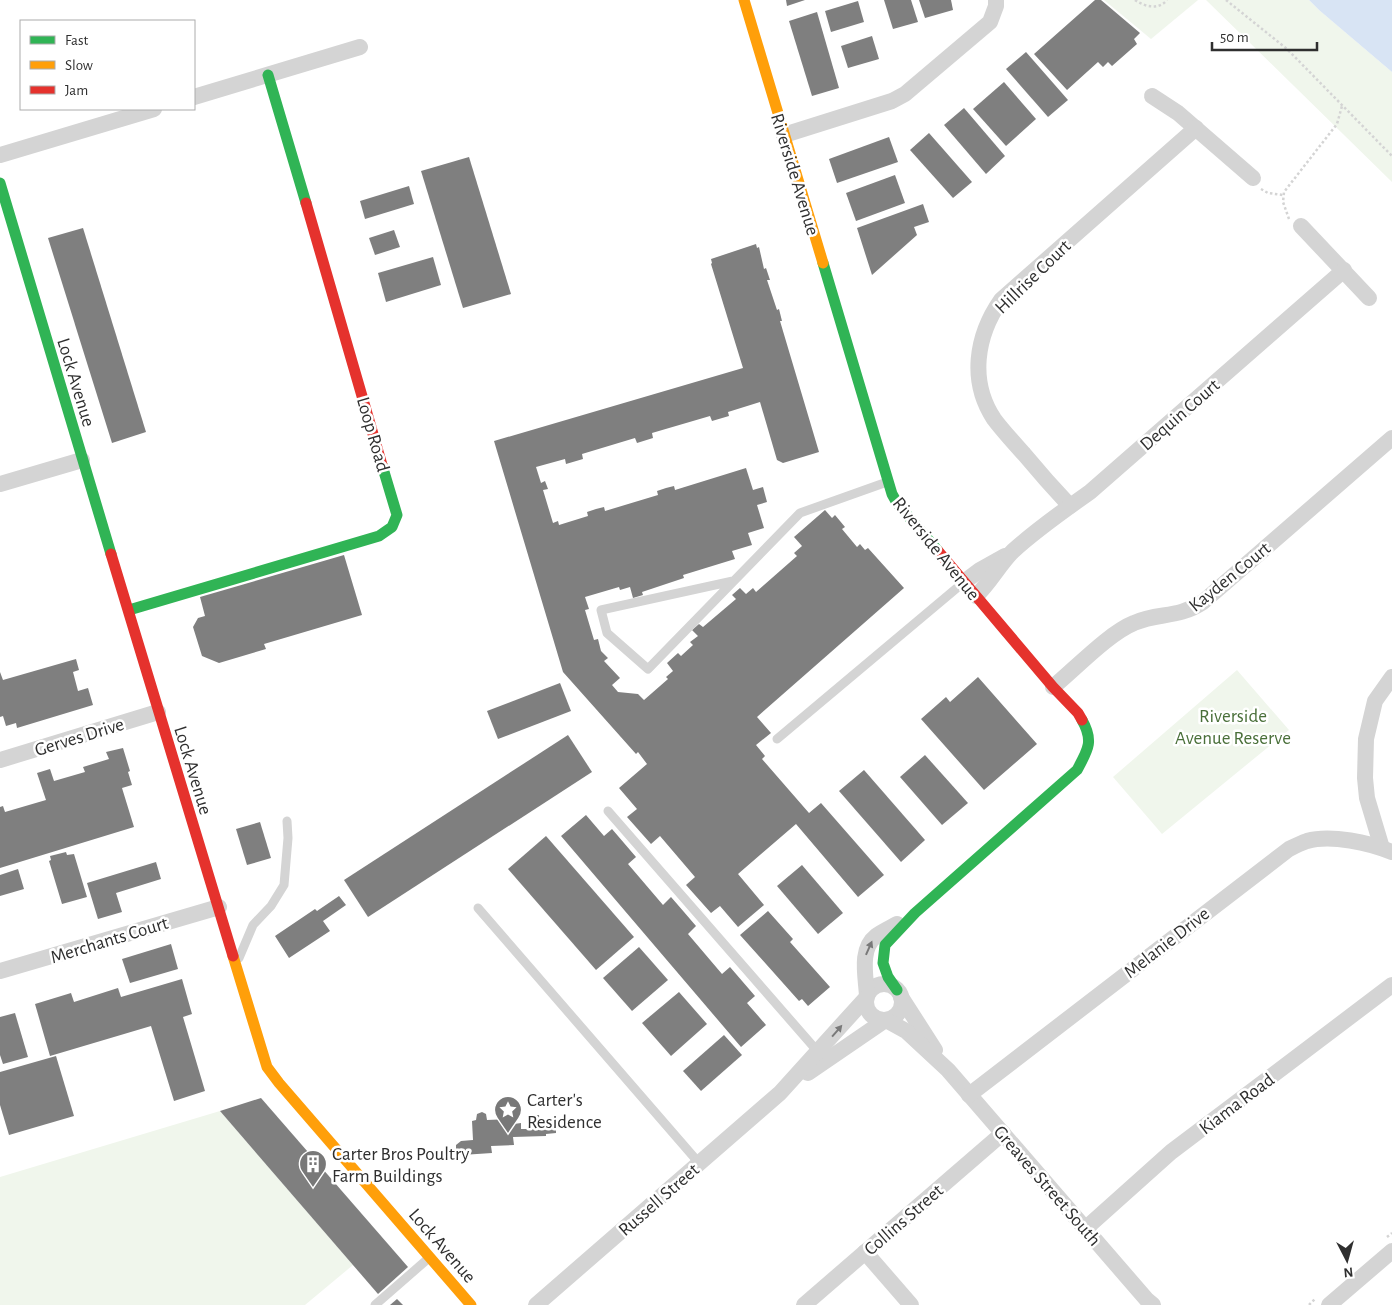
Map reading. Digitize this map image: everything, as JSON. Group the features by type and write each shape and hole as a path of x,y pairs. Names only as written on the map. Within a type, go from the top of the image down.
{"street":[{"name":"Riverside Avenue","path":"744,0 824,263 887,482 897,504 1053,687 1078,713 1087,729 1089,749 1077,770 915,913 885,945 883,964 888,977 899,993"},
{"path":"784,134 880,106 905,94 990,22 996,6 996,0"},
{"path":"195,97 360,47"},
{"name":"Loop Road","path":"129,610 379,536 392,527 398,515 268,75"},
{"path":"1152,96 1178,113 1253,178"},
{"path":"0,155 151,110"},
{"name":"Hillrise Court","path":"1070,506 1002,430 988,408 980,387 978,368 981,338 989,318 1001,300 1196,128"},
{"name":"Lock Avenue","path":"0,182 158,712 267,1067 470,1305"},
{"path":"1296,223 1344,270 1369,298"},
{"name":"Dequin Court","path":"964,582 980,570 1011,553 1044,524 1090,492 1344,270"},
{"name":"Kayden Court","path":"1053,687 1124,628 1143,620 1181,613 1203,602 1392,438"},
{"path":"0,484 82,460"},
{"name":"Dequin Court","path":"976,596 990,582 1011,553"},
{"path":"1387,850 1367,798 1365,778 1366,739 1375,700 1392,678"},
{"name":"Gerves Drive","path":"0,760 158,712"},
{"name":"Melanie Drive","path":"969,1095 1289,849 1308,841 1327,839 1347,840 1387,850"},
{"name":"Merchants Court","path":"0,972 219,907"},
{"name":"Riverside Avenue","path":"866,997 864,962 866,950 875,937 915,913"},
{"path":"880,984 892,986 899,993 902,1003 898,1014 894,1018 878,1020 869,1013 866,1007 866,997 874,987 880,984"},
{"name":"Kiama Road","path":"1085,1229 1171,1152 1392,985"},
{"name":"Greaves Street South","path":"899,993 948,1070 1150,1303"},
{"name":"Russell Street","path":"822,1057 866,997"},
{"name":"Russell Street","path":"536,1305 822,1057 885,1020"},
{"name":"Greaves Street South","path":"885,1020 906,1032 948,1070"},
{"name":"Collins Street","path":"804,1305 1003,1133"},
{"path":"1329,1305 1392,1251"},
{"path":"865,1252 911,1305"}],"lane":[{"path":"733,581 601,610 608,633 648,669 800,513 887,482"},
{"path":"776,739 964,582"},
{"path":"608,811 822,1057"},
{"path":"236,965 253,925 271,906 284,885 288,838 286,821"},
{"path":"478,908 699,1163"},
{"path":"375,1305 430,1257"}],"path":[{"path":"1135,0 1154,7 1164,4 1167,0"},
{"path":"1226,0 1287,49 1392,156"},
{"path":"1296,223 1286,214 1283,195 1286,188 1337,124 1342,106"},
{"path":"1253,178 1256,184 1268,193 1283,195"}],"green space":[{"path":"1104,0 1198,0 1151,39"},
{"path":"1206,0 1309,0 1392,72 1392,182"},
{"name":"Riverside Avenue Reserve","path":"1237,670 1289,730 1162,834 1113,777"},
{"path":"220,1111 353,1265 305,1305 0,1305 0,1177"}],"water":[{"path":"1309,0 1392,0 1392,72 1319,10"}],"building":[{"path":"786,0 805,0 787,6"},
{"path":"884,0 911,0 918,22 893,29"},
{"path":"919,0 951,0 953,10 925,18"},
{"path":"1095,0 1101,0 1140,33 1134,39 1137,44 1112,66 1108,62 1103,67 1098,62 1067,90 1034,54"},
{"path":"858,1 864,22 831,32 825,11"},
{"path":"817,12 839,88 812,96 789,21"},
{"path":"872,36 879,59 848,68 841,46"},
{"path":"1026,52 1068,100 1048,117 1006,69"},
{"path":"1004,82 1036,119 1006,146 973,109"},
{"path":"964,108 1005,156 986,174 944,125"},
{"path":"929,133 972,182 953,198 910,150"},
{"path":"889,137 898,162 837,183 829,159"},
{"path":"469,157 511,294 463,308 421,171"},
{"path":"895,175 905,203 856,221 846,193"},
{"path":"409,186 414,204 365,219 360,201"},
{"path":"923,204 929,222 914,227 917,235 872,275 857,228"},
{"path":"83,228 146,432 112,443 48,238"},
{"path":"394,230 400,247 375,255 369,238"},
{"path":"756,244 757,248 759,247 764,269 766,268 770,280 767,280 777,310 779,309 782,321 780,321 819,452 783,463 777,460 760,402 728,412 729,416 712,421 710,416 652,433 653,438 637,443 635,438 582,454 583,459 566,464 565,459 536,467 541,483 545,481 548,489 543,490 553,523 558,521 559,525 588,516 587,512 596,509 604,507 605,511 658,495 657,491 666,488 674,486 675,490 746,468 753,490 763,487 767,502 757,505 764,528 748,533 752,545 732,551 735,559 683,575 684,578 642,592 643,595 633,598 630,587 620,590 619,587 585,597 589,609 585,610 594,640 598,639 601,651 608,658 604,661 620,678 612,685 618,692 638,694 644,700 668,679 666,677 673,671 667,663 678,653 681,656 693,645 690,642 698,636 692,630 699,624 703,627 736,599 732,595 740,588 746,594 753,588 756,592 797,556 794,553 802,546 794,537 825,510 832,518 835,515 845,527 842,529 857,547 860,544 865,550 868,548 904,588 757,717 771,733 756,745 765,756 762,759 809,813 821,803 884,875 858,897 796,824 738,874 764,905 738,927 720,906 711,913 686,885 695,877 660,836 651,844 627,817 637,809 619,788 647,764 563,672 494,441 743,368 711,259"},
{"path":"433,257 441,285 386,302 378,273"},
{"path":"344,555 362,615 264,644 266,649 219,663 202,656 193,627 198,618 205,616 200,597"},
{"path":"76,659 79,670 73,672 78,691 88,688 93,705 17,728 16,723 6,726 3,716 0,717 0,672 3,680"},
{"path":"978,677 1037,744 984,790 921,719 946,697 950,702"},
{"path":"560,683 571,711 498,739 487,711"},
{"path":"568,735 592,772 368,917 344,880"},
{"path":"123,748 132,785 122,788 134,827 0,868 0,807 3,806 5,812 46,800 37,773 50,769 54,781 85,772 83,767 109,759 106,752"},
{"path":"925,755 968,803 942,825 900,777"},
{"path":"864,770 925,840 901,862 839,791"},
{"path":"586,815 604,836 612,829 636,857 628,864 663,905 671,897 696,926 688,934 722,974 730,967 755,996 747,1003 766,1025 741,1047 561,836"},
{"path":"260,822 271,858 247,865 236,829"},
{"path":"546,836 634,937 596,970 508,869"},
{"path":"66,852 67,855 74,854 87,897 62,904 49,861 51,860 50,856"},
{"path":"156,862 161,879 116,893 122,912 98,919 87,883"},
{"path":"802,865 843,913 818,934 777,886"},
{"path":"18,869 24,889 0,896 0,875"},
{"path":"339,896 346,905 323,921 330,931 289,958 275,936 315,909 317,911"},
{"path":"768,911 793,939 790,942 830,987 808,1006 802,999 799,1001 740,935"},
{"path":"171,944 178,969 130,983 122,959"},
{"path":"639,947 668,980 632,1011 603,978"},
{"path":"182,979 192,1014 183,1017 205,1091 174,1101 151,1026 50,1056 35,1004 71,993 74,1002 118,988 121,997"},
{"path":"679,992 707,1024 671,1056 642,1023"},
{"path":"15,1013 28,1057 3,1064 0,1055 0,1017"},
{"path":"724,1035 742,1055 701,1091 683,1071"},
{"path":"56,1056 74,1116 9,1135 0,1105 0,1072"},
{"name":"Carter Bros Poultry Farm Buildings","path":"261,1098 408,1267 378,1294 220,1111"},
{"path":"482,1112 486,1114 487,1120 513,1119 514,1124 521,1123 521,1129 533,1129 533,1115 539,1115 540,1128 556,1128 556,1133 546,1134 546,1136 513,1137 514,1145 491,1146 492,1153 462,1155 456,1150 456,1145 461,1141 473,1140 472,1121 476,1120 477,1114"},
{"path":"397,1299 403,1305 390,1305"}],"traffic: fast":[{"path":"268,75 306,203"},
{"path":"0,183 111,554"},
{"path":"823,263 892,494 897,503 938,551"},
{"path":"129,610 379,536 392,527 397,515 382,465"},
{"path":"897,990 888,977 883,963 885,945 915,913 1077,770 1087,751 1089,740 1082,720"}],"traffic: slow":[{"path":"744,0 823,263"},
{"path":"233,956 267,1067 471,1305"}],"traffic: jam":[{"path":"306,203 382,465"},
{"path":"938,551 1082,720"},
{"path":"111,554 233,956"}],"place":[{"name":"Carter's Residence","path":"508,1134"},
{"name":"Carter Bros Poultry Farm Buildings","path":"313,1188"}]}
